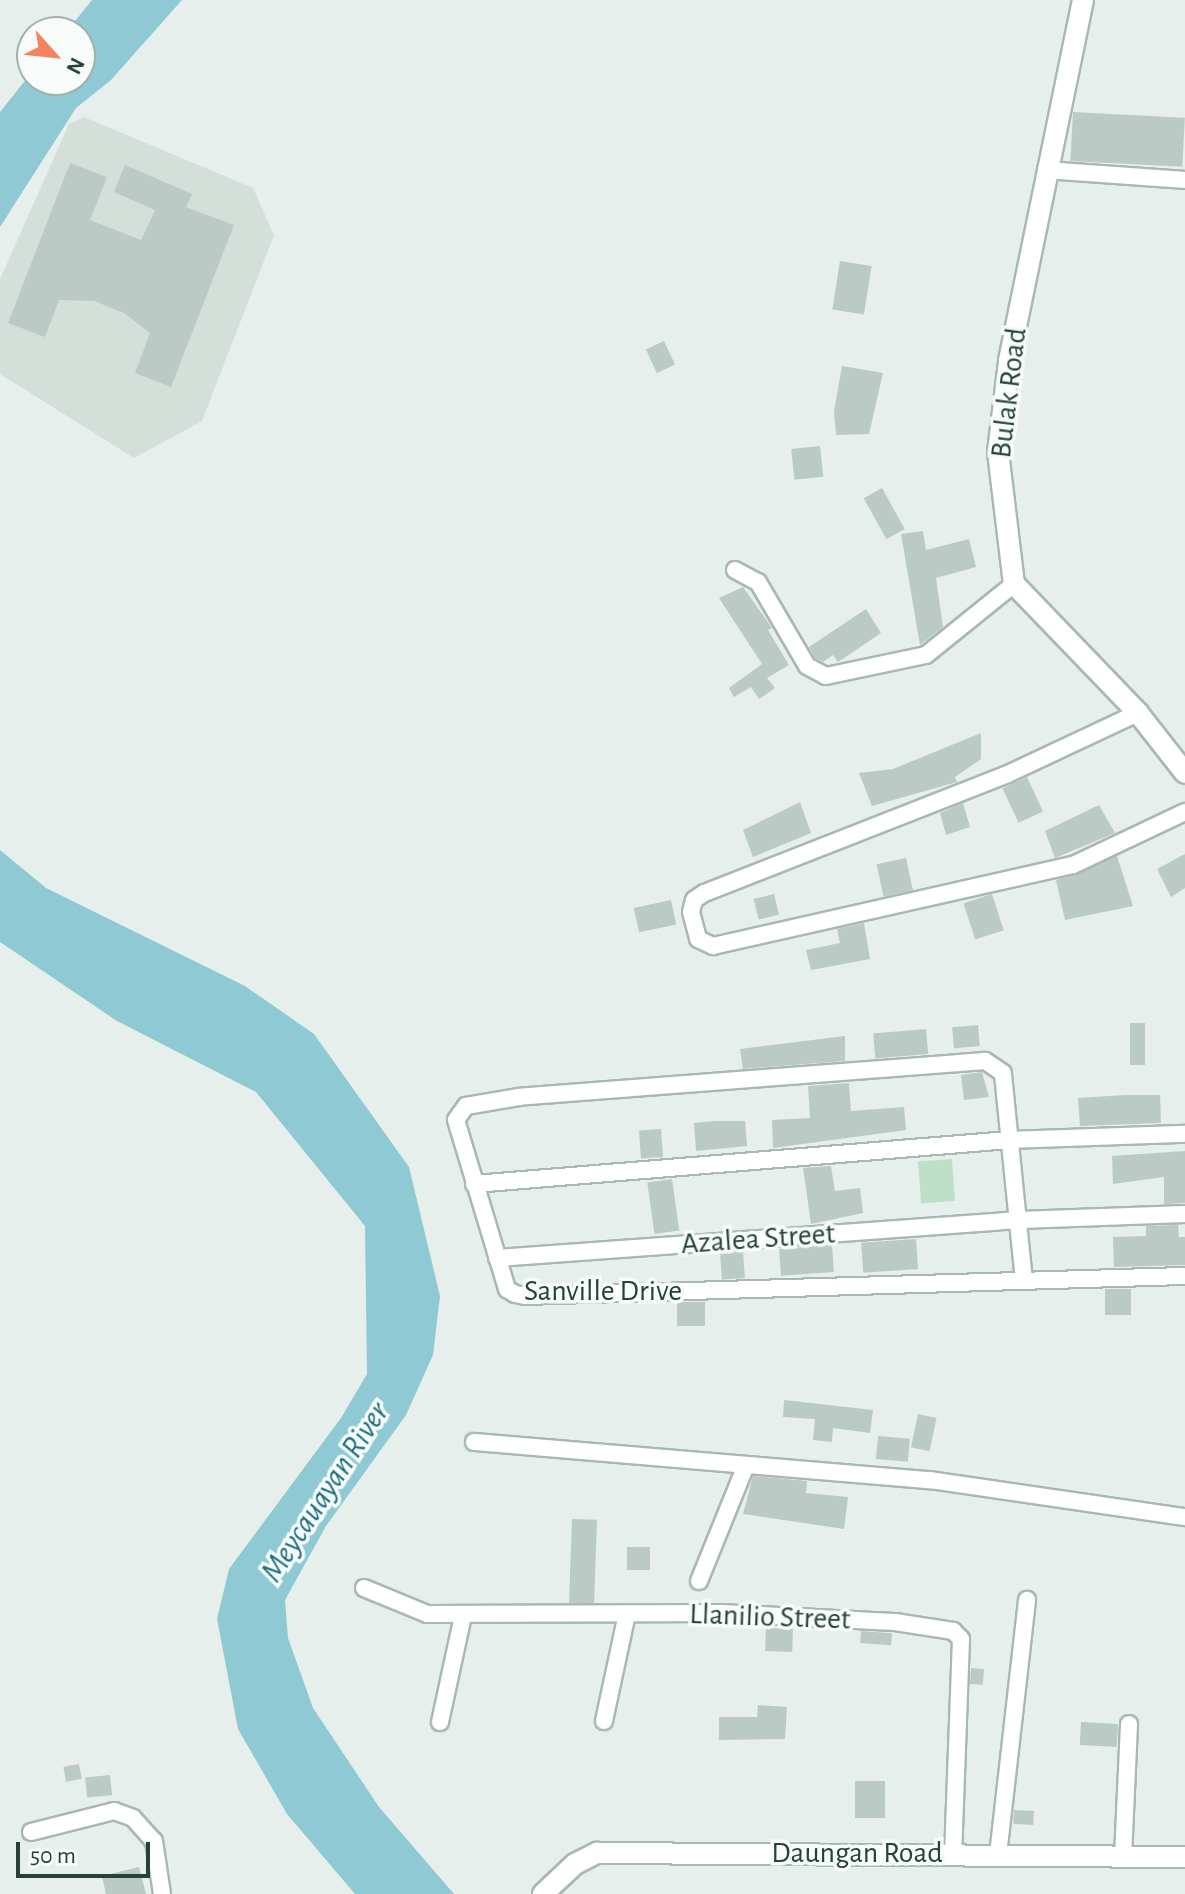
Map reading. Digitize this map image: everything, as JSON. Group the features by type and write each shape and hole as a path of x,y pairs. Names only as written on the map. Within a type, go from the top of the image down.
{"street":[{"name":"Bulak Road","path":"1014,584 998,452 1009,362 1083,0"},
{"path":"1046,170 1185,180"},
{"path":"735,570 758,582 807,666 826,676 926,655 1014,584 1138,713 1185,773"},
{"path":"1138,713 1008,774 704,893 694,900 691,912 698,939 713,946 1073,865 1185,812"},
{"name":"Sanville Drive","path":"1009,1140 1003,1073 985,1061 519,1097 466,1106 456,1120 507,1289 525,1296 1185,1276"},
{"path":"474,1184 1009,1140 1185,1134"},
{"path":"1009,1140 1024,1281"},
{"name":"Azalea Street","path":"497,1258 1019,1220 1185,1214"},
{"path":"474,1442 930,1480 1185,1517"},
{"path":"699,1581 746,1465"},
{"name":"Llanilio Street","path":"364,1588 427,1614 722,1613 895,1622 959,1634 953,1854"},
{"path":"998,1855 1027,1600"},
{"path":"604,1721 627,1614"},
{"path":"440,1722 463,1616"},
{"path":"1123,1857 1129,1724"},
{"path":"31,1832 114,1811 133,1818 154,1841 162,1894"},
{"name":"Daungan Road","path":"543,1894 575,1864 597,1853 1185,1857"}],"shaded area":[{"path":"84,117 253,188 274,235 202,421 134,458 0,374 0,279 69,124"}],"green space":[{"path":"952,1159 955,1201 921,1203 918,1161"}],"water":[{"path":"92,0 182,0 111,80 96,92 96,16 79,16"},
{"path":"16,92 16,96 91,96 76,108 0,227 0,112"},
{"name":"Meycauayan River","path":"0,850 46,888 245,986 314,1034 409,1167 440,1296 433,1355 406,1415 326,1526 285,1600 288,1638 313,1708 379,1807 454,1894 355,1894 287,1814 238,1729 217,1619 229,1569 341,1418 367,1374 365,1226 256,1092 117,1021 0,942"}],"building":[{"path":"1073,112 1185,118 1182,167 1070,161"},
{"path":"70,163 107,177 90,220 141,240 155,210 114,192 125,165 192,194 186,207 234,225 171,387 135,373 150,333 124,313 94,301 59,300 45,337 8,323"},
{"path":"840,261 872,266 864,314 832,309"},
{"path":"664,341 675,365 657,373 646,349"},
{"path":"842,366 883,373 869,434 836,435 834,411"},
{"path":"820,446 823,477 794,480 791,449"},
{"path":"882,488 905,529 886,539 864,498"},
{"path":"923,531 926,550 969,539 976,567 936,578 943,627 920,645 901,534"},
{"path":"743,587 772,628 768,630 789,665 767,678 775,688 759,699 751,687 734,697 729,688 762,664 719,598"},
{"path":"866,609 881,633 838,662 833,655 823,662 815,658 809,647"},
{"path":"981,733 981,759 955,777 957,782 872,806 859,773 893,769"},
{"path":"1027,777 1043,811 1019,823 1003,788"},
{"path":"800,802 811,833 753,857 743,830"},
{"path":"963,803 970,827 946,835 940,813"},
{"path":"1099,805 1115,833 1055,858 1045,831"},
{"path":"1185,854 1185,888 1171,897 1157,869"},
{"path":"1117,856 1133,906 1065,920 1056,880"},
{"path":"906,858 913,890 884,897 877,864"},
{"path":"774,894 779,914 759,919 754,899"},
{"path":"992,894 1004,930 975,939 963,903"},
{"path":"671,900 676,924 639,932 634,908"},
{"path":"864,923 870,959 811,970 806,950 840,943 837,929"},
{"path":"1130,1023 1145,1023 1145,1065 1130,1065"},
{"path":"978,1025 980,1046 954,1048 952,1027"},
{"path":"926,1029 928,1054 875,1059 873,1034"},
{"path":"845,1036 845,1061 743,1069 740,1049"},
{"path":"982,1072 989,1097 964,1100 961,1075"},
{"path":"849,1083 851,1111 904,1107 906,1130 773,1148 772,1120 810,1118 808,1086"},
{"path":"1160,1095 1161,1123 1080,1126 1078,1098"},
{"path":"745,1121 747,1146 696,1151 694,1123"},
{"path":"661,1129 663,1157 641,1158 639,1131"},
{"path":"1185,1151 1185,1203 1164,1204 1164,1177 1113,1184 1112,1156"},
{"path":"831,1166 835,1191 860,1188 863,1213 811,1224 803,1168"},
{"path":"672,1179 679,1230 654,1234 647,1182"},
{"path":"1178,1225 1179,1237 1185,1237 1185,1265 1114,1267 1113,1237 1146,1236 1146,1226"},
{"path":"916,1239 918,1269 863,1273 861,1243"},
{"path":"832,1245 834,1272 781,1276 779,1249"},
{"path":"743,1251 745,1278 722,1280 720,1253"},
{"path":"1105,1289 1131,1289 1131,1315 1105,1315"},
{"path":"677,1302 705,1302 705,1326 677,1326"},
{"path":"784,1400 873,1410 870,1433 833,1428 832,1442 813,1440 815,1419 783,1417"},
{"path":"918,1414 937,1418 930,1451 911,1447"},
{"path":"878,1436 910,1439 908,1462 876,1459"},
{"path":"753,1476 807,1481 806,1493 848,1497 844,1529 743,1514"},
{"path":"572,1519 597,1520 594,1604 569,1603"},
{"path":"627,1547 650,1547 650,1570 627,1570"},
{"path":"766,1628 793,1629 792,1652 765,1651"},
{"path":"861,1631 892,1633 891,1645 860,1643"},
{"path":"971,1668 984,1669 983,1685 970,1684"},
{"path":"758,1705 787,1707 785,1739 719,1740 719,1717 757,1717"},
{"path":"1081,1722 1118,1724 1117,1747 1080,1745"},
{"path":"79,1764 82,1779 66,1782 63,1767"},
{"path":"110,1775 112,1795 87,1798 85,1778"},
{"path":"855,1781 885,1781 885,1818 855,1818"},
{"path":"1014,1810 1034,1811 1033,1825 1013,1824"},
{"path":"139,1867 146,1894 106,1894 102,1876"}]}
